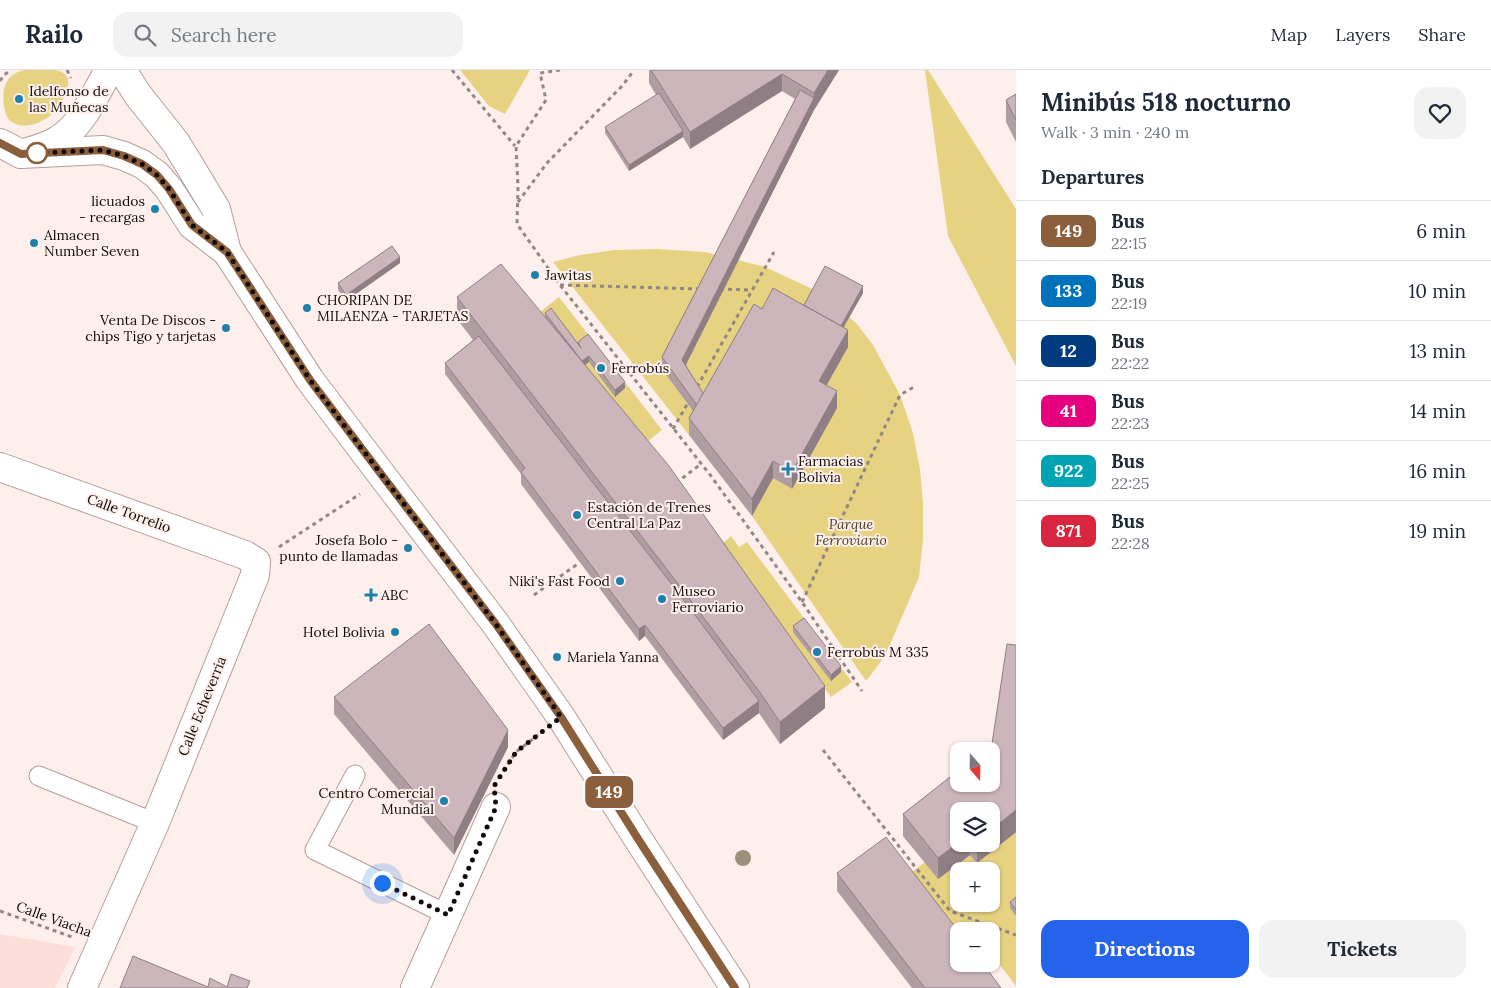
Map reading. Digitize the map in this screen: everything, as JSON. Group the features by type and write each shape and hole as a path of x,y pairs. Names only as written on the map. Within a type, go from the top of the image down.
{"main road":[{"path":"11,149 52,143 59,139 72,128 89,106 109,70"},
{"path":"122,70 138,95 176,143 216,209 227,252 310,380 495,623 561,717 735,988"},
{"path":"11,149 103,150 142,164 157,175 169,189 192,225 227,252"},
{"name":"Calle Torrelio","path":"0,467 245,555 256,562"},
{"name":"Calle Echeverria","path":"82,988 155,823 255,575 256,562"},
{"path":"415,988 496,807"}],"lane":[{"path":"355,775 316,850 448,915"},
{"path":"39,776 155,823"}],"path":[{"path":"0,81 11,70"},
{"path":"452,70 516,146"},
{"path":"560,70 540,71 546,100 516,146 517,224 560,285 702,464 802,602 862,690"},
{"path":"517,203 547,163 623,85 634,70"},
{"path":"673,428 774,252"},
{"path":"560,285 704,289"},
{"path":"714,289 752,290"},
{"path":"802,602 900,395 914,387"},
{"path":"669,488 702,464"},
{"path":"256,562 384,478"},
{"path":"534,594 579,563"},
{"path":"496,807 494,786 516,752 561,717"},
{"path":"824,750 950,911 1016,935"},
{"name":"Calle Viacha","path":"0,911 101,948"}],"shaded area":[{"path":"0,934 75,947 55,988 0,988"}],"green space":[{"path":"24,70 55,70 63,72 67,77 68,88 54,112 44,120 24,126 17,125 7,117 3,95 4,88 11,77"},
{"path":"460,70 530,70 505,114 489,106"},
{"path":"925,70 928,70 1016,209 1016,366 948,236"},
{"name":"Parque Ferroviario","path":"656,249 705,252 765,267 823,294 857,324 873,345 900,395 913,433 920,469 923,503 923,539 919,577 885,656 866,681 752,516 773,478 792,489 837,408 753,321 689,435 553,262 580,255 615,250"},
{"path":"559,297 662,430 642,446 539,313"},
{"path":"731,536 739,547 747,542 852,682 831,697 720,546"},
{"path":"1016,667 1016,986 1000,965 1000,922 950,922 950,926 904,878 925,862 903,836 959,792 1000,792 1000,742"}],"building":[{"path":"651,70 828,70 814,93 782,74 690,132"},
{"path":"800,90 814,98 682,360 703,393 697,405 662,357"},
{"path":"659,93 683,131 629,165 605,127"},
{"path":"1016,94 1016,120 1006,100"},
{"path":"392,246 400,257 346,295 338,283"},
{"path":"501,264 669,466 825,686 780,722 679,585 457,297"},
{"path":"825,266 863,286 841,326 804,305"},
{"path":"773,288 848,330 819,381 837,391 792,472 773,461 752,499 689,418 754,304 762,309"},
{"path":"551,308 581,348 578,342 588,334 625,382 615,390 589,356 582,361 545,313"},
{"name":"Estación de Trenes Central La Paz","path":"479,336 680,595 759,701 723,728 645,625 639,629 521,472 525,468 445,363"},
{"name":"Ferrobús M 335","path":"804,618 841,666 831,675 793,626"},
{"name":"Centro Comercial Mundial","path":"429,624 508,730 454,838 334,697"},
{"path":"1007,644 1016,645 1016,810 1000,823 1000,802 950,802 950,849 938,858 903,814 950,777 950,792 1000,792 1000,742 992,742"},
{"path":"886,837 951,922 950,972 989,972 1001,988 925,988 837,873"},
{"path":"1016,897 1016,910 1010,902"},
{"path":"133,956 208,987 210,978 227,987 231,974 250,981 247,988 120,988"}],"bus line":[{"name":"149","path":"0,143 21,154 103,150 142,164 157,175 169,189 192,225 227,252 310,380 495,623 561,717 735,988"}],"place":[{"name":"Idelfonso de las Muñecas","path":"19,99"},
{"name":"licuados - recargas","path":"155,209"},
{"name":"Almacen Number Seven","path":"34,243"},
{"name":"Jawitas","path":"535,275"},
{"name":"CHORIPAN DE MILAENZA - TARJETAS","path":"307,308"},
{"name":"Venta De Discos - chips Tigo y tarjetas","path":"226,328"},
{"name":"Ferrobús","path":"601,368"},
{"name":"Farmacias Bolivia","path":"788,469"},
{"name":"Estación de Trenes Central La Paz","path":"577,515"},
{"name":"Josefa Bolo - punto de llamadas","path":"408,548"},
{"name":"Niki's Fast Food","path":"620,581"},
{"name":"ABC","path":"371,595"},
{"name":"Museo Ferroviario","path":"662,599"},
{"name":"Hotel Bolivia","path":"395,632"},
{"name":"Ferrobús M 335","path":"817,652"},
{"name":"Mariela Yanna","path":"557,657"},
{"name":"Centro Comercial Mundial","path":"444,801"}],"route":[{"path":"37,153 103,150 142,164 157,175 169,189 192,225 227,252 310,380 495,623 561,717 516,752 494,786 496,807 448,915 382,883"}]}
